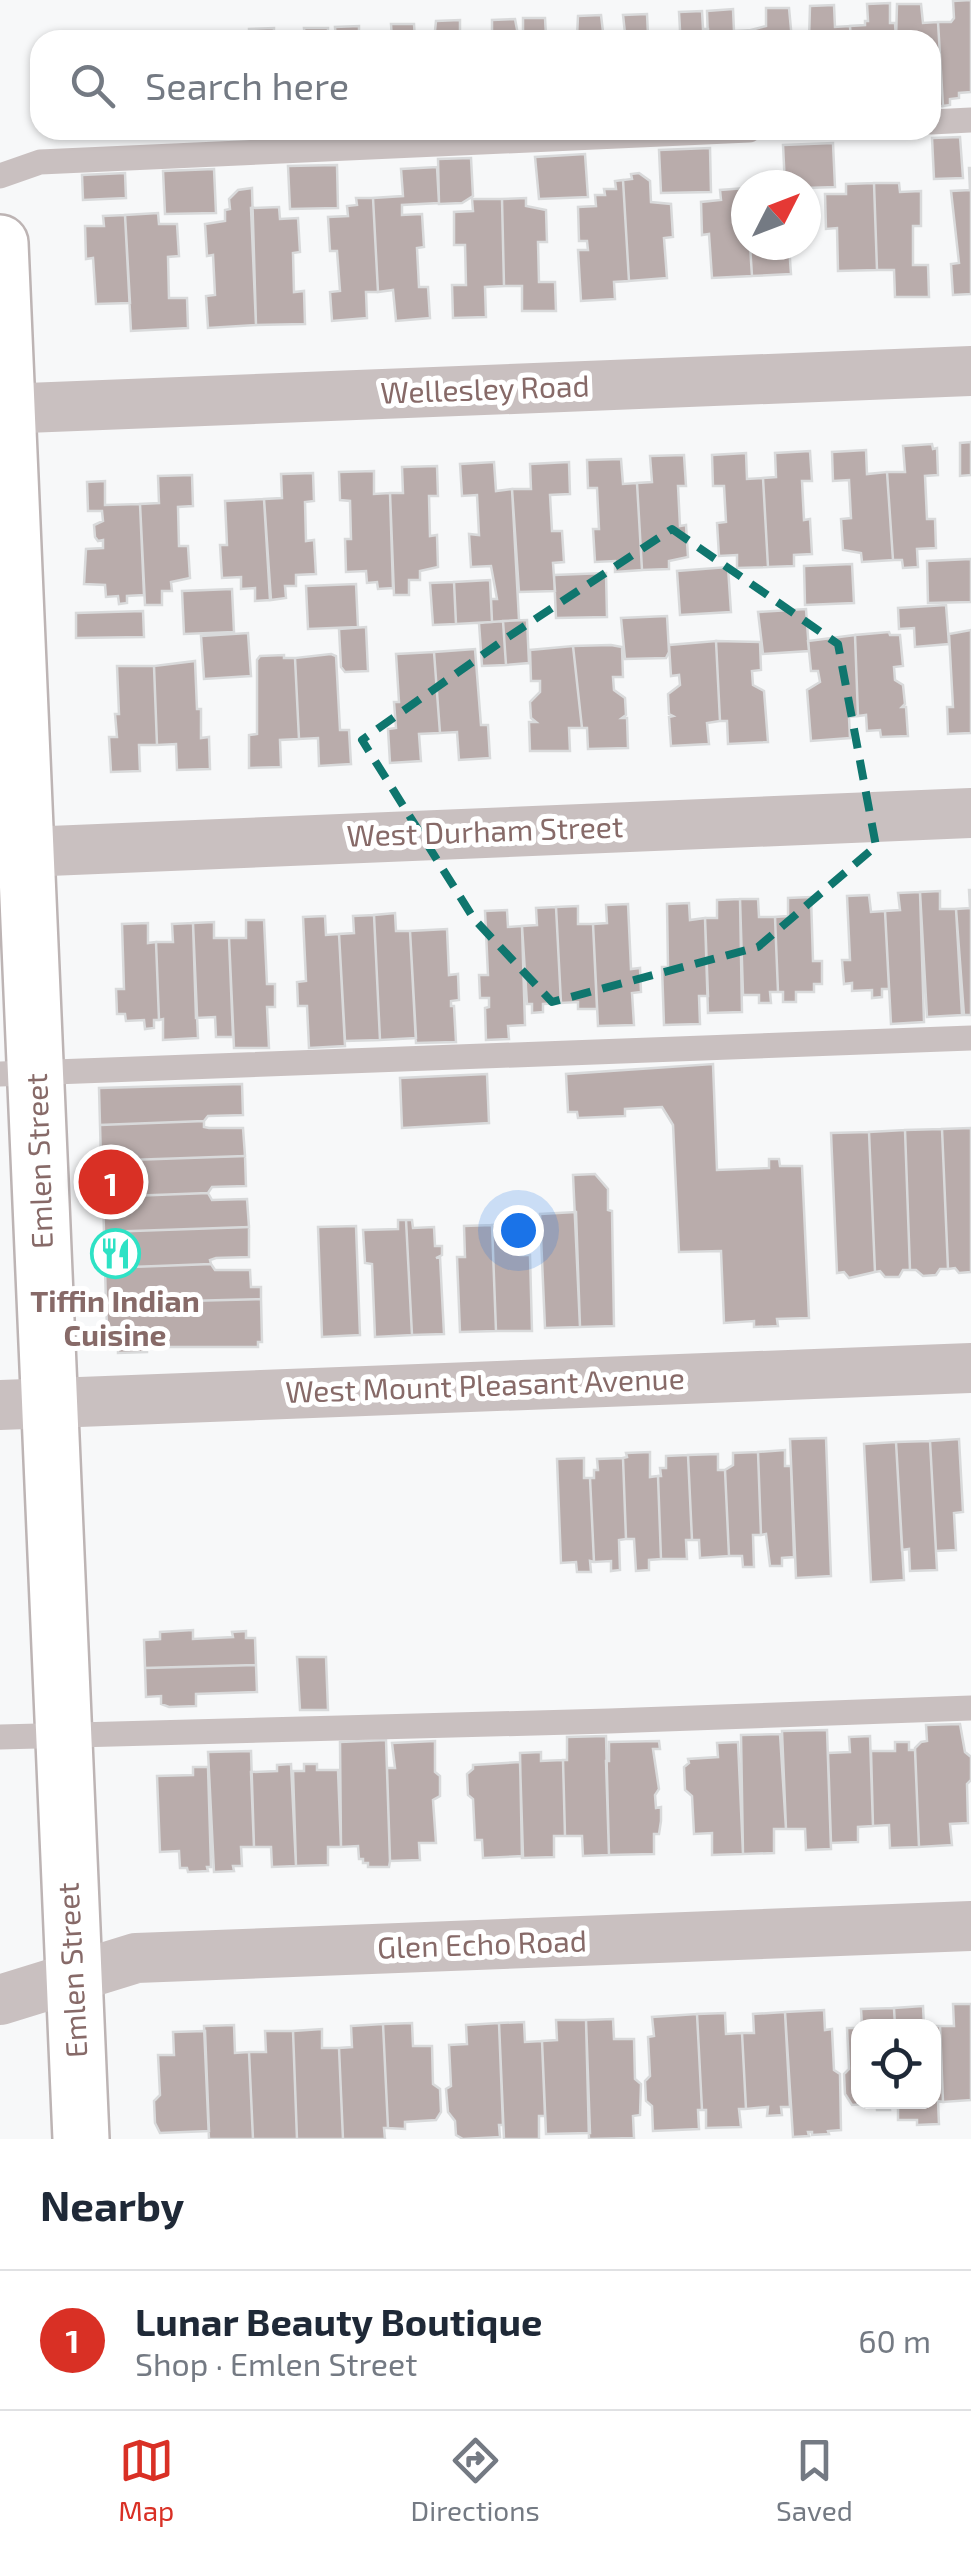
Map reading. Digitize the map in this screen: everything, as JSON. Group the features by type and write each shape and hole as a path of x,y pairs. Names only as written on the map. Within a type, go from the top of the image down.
{"main road":[{"name":"Emlen Street","path":"0,243 24,1404 63,1734 81,2139"}],"street":[{"name":"Wellesley Road","path":"4,409 971,371"},
{"name":"West Durham Street","path":"14,852 971,812"},
{"name":"West Mount Pleasant Avenue","path":"24,1404 971,1368"},
{"name":"Glen Echo Road","path":"0,2000 43,1990 136,1958 971,1926"}],"lane":[{"path":"941,122 971,120"},
{"path":"0,176 40,162 527,140"},
{"path":"18,1074 971,1038"},
{"path":"0,1737 609,1722 971,1708"}],"highlighted area":[{"path":"672,529 838,644 876,846 758,947 552,1002 474,919 362,740 505,639"}],"building":[{"path":"971,0 971,92 959,93 959,98 950,99 950,105 943,106 938,22 951,22 954,18 953,1"},
{"path":"890,3 890,23 895,23 895,30 850,30 850,26 865,25 868,21 867,4"},
{"path":"897,4 921,4 923,23 938,22 938,30 896,30"},
{"path":"834,5 835,27 850,26 850,30 809,30 810,6"},
{"path":"766,8 789,8 791,30 751,30 766,26"},
{"path":"733,9 734,30 708,30 707,11"},
{"path":"702,11 703,29 708,30 680,30 679,12"},
{"path":"647,14 648,30 625,30 623,15"},
{"path":"601,15 603,30 577,30 578,16"},
{"path":"523,18 545,18 546,30 523,30"},
{"path":"515,19 517,30 492,30 492,20"},
{"path":"460,20 460,30 435,30 436,21"},
{"path":"391,24 414,24 414,30 391,30"},
{"path":"359,26 359,30 335,30"},
{"path":"960,137 963,178 934,179 932,140"},
{"path":"833,143 835,187 821,187 821,170 784,170 783,145"},
{"path":"710,148 711,192 661,193 659,150"},
{"path":"585,154 588,197 539,199 535,157"},
{"path":"471,158 473,196 462,203 439,204 438,159"},
{"path":"337,165 338,208 290,209 288,166"},
{"path":"437,167 439,203 402,205 402,215 422,214 424,247 417,248 419,287 428,287 430,318 396,321 393,290 378,292 373,198 403,196 401,169"},
{"path":"971,168 971,294 953,295 951,264 959,263 951,191 970,190"},
{"path":"214,169 216,213 165,214 163,171"},
{"path":"125,173 126,198 83,200 82,175"},
{"path":"639,173 650,181 651,202 671,204 673,237 664,238 667,278 629,281 623,180"},
{"path":"623,180 629,281 614,282 615,299 581,301 578,250 588,250 587,241 579,241 578,207 596,206 595,195 605,195 604,189 616,189 615,181"},
{"path":"874,183 899,183 900,192 921,191 921,226 913,226 913,265 928,265 929,297 895,297 894,270 877,270"},
{"path":"874,183 877,270 838,271 837,228 826,229 825,194 846,194 846,184"},
{"path":"252,188 256,325 208,328 206,296 215,295 213,255 207,256 205,224 225,221 229,199 238,190"},
{"path":"731,189 731,260 751,260 752,276 712,278 709,234 702,235 701,202 721,200 720,190"},
{"path":"356,198 373,198 378,292 366,292 367,318 332,321 330,292 340,291 337,251 330,251 328,217 348,216 347,206 357,205"},
{"path":"526,198 526,206 546,210 547,242 538,242 539,282 555,282 556,311 522,311 522,286 504,286 502,199"},
{"path":"472,199 502,199 504,286 485,287 486,317 453,318 452,285 466,285 465,245 454,245 454,212 473,211"},
{"path":"279,207 280,219 298,218 300,252 293,253 294,292 304,291 305,324 256,325 251,208"},
{"path":"158,213 159,224 177,224 179,256 168,257 169,298 187,298 188,328 131,331 125,215"},
{"path":"125,215 130,303 96,304 93,258 86,259 85,226 104,226 103,216"},
{"path":"751,260 790,260 791,274 752,276"},
{"path":"971,442 971,475 960,476 960,443"},
{"path":"932,444 933,449 937,448 938,475 925,476 927,519 935,519 936,548 917,549 918,567 903,568 902,560 893,560 887,472 905,472 903,446"},
{"path":"866,450 867,474 887,472 893,560 862,562 861,553 843,550 841,519 851,518 849,480 833,481 832,452"},
{"path":"810,451 812,481 802,481 804,520 810,519 812,554 794,555 794,566 768,567 763,478 776,477 775,453"},
{"path":"746,453 747,479 763,478 768,567 737,568 737,555 719,556 717,523 726,522 724,486 713,486 712,455"},
{"path":"684,455 686,486 678,486 680,526 686,525 688,557 669,561 669,569 642,570 637,483 652,482 650,456"},
{"path":"621,459 623,484 637,483 642,570 615,572 615,561 595,562 593,529 599,529 597,488 588,488 587,460"},
{"path":"494,462 496,491 512,489 519,620 492,622 491,599 497,599 491,566 471,567 469,534 479,535 477,495 462,496 460,464"},
{"path":"569,462 570,494 550,495 552,531 562,531 564,562 553,563 555,591 519,592 512,489 531,489 530,464"},
{"path":"437,466 438,496 429,496 430,536 437,535 438,567 420,571 420,580 409,580 409,595 394,595 390,493 403,493 402,467"},
{"path":"374,471 374,494 390,493 393,588 378,589 377,582 367,583 366,571 346,572 345,539 351,539 350,501 340,500 339,472"},
{"path":"313,473 314,501 305,502 306,541 314,540 316,574 296,575 296,586 285,586 286,598 271,600 264,499 282,498 281,474"},
{"path":"192,475 193,506 178,507 179,546 188,546 190,578 171,582 172,591 162,591 162,605 145,605 140,504 159,503 158,476"},
{"path":"105,481 105,505 140,504 144,595 127,596 127,603 119,604 118,596 106,597 105,585 84,584 86,549 103,548 103,540 95,537 94,525 103,521 102,511 88,511 87,482"},
{"path":"264,499 270,600 255,601 255,588 241,589 241,577 222,578 220,545 227,545 225,501"},
{"path":"971,559 971,602 928,603 927,561"},
{"path":"852,564 854,603 805,605 804,566"},
{"path":"728,567 731,612 680,615 677,571"},
{"path":"606,573 607,617 556,618 554,575"},
{"path":"490,580 492,622 456,624 454,582"},
{"path":"454,582 456,624 433,625 430,583"},
{"path":"356,584 358,627 308,629 306,586"},
{"path":"232,589 234,632 184,634 182,591"},
{"path":"946,605 949,644 915,647 914,628 899,629 898,608"},
{"path":"806,609 809,651 763,654 758,612"},
{"path":"143,611 144,637 76,638 76,613"},
{"path":"667,616 666,658 625,659 621,618"},
{"path":"527,620 529,663 506,665 503,621"},
{"path":"503,621 506,665 482,666 479,623"},
{"path":"366,627 368,671 345,672 341,667 339,629"},
{"path":"971,630 971,733 948,734 947,707 953,707 949,634"},
{"path":"248,633 251,676 204,679 201,636"},
{"path":"855,635 900,635 903,666 894,667 895,680 903,685 902,707 906,707 908,736 881,737 880,730 867,731 866,715 858,716"},
{"path":"855,635 858,716 849,717 850,738 811,741 807,690 820,682 818,671 811,671 808,641"},
{"path":"716,641 720,721 707,723 709,744 671,746 669,717 673,716 669,714 668,694 680,685 679,675 671,676 669,645"},
{"path":"716,641 760,642 761,670 752,671 753,685 764,691 768,742 728,744 727,721 720,721"},
{"path":"573,646 622,647 623,677 613,677 614,690 625,698 626,715 622,718 627,718 628,748 588,749"},
{"path":"573,646 582,728 569,728 570,751 530,751 529,722 536,722 531,718 530,702 540,692 540,681 531,681 530,650"},
{"path":"475,649 481,725 488,725 490,758 459,760 457,732 440,733 434,652"},
{"path":"434,652 440,733 419,734 421,761 390,763 388,729 396,728 394,702 399,702 396,654"},
{"path":"260,656 295,658 299,739 280,740 281,767 249,768 249,735 257,734 257,660"},
{"path":"336,656 340,730 349,730 351,764 319,766 318,738 299,739 295,658"},
{"path":"195,661 201,738 209,737 210,769 177,770 176,744 157,745 154,666"},
{"path":"117,666 154,666 157,745 139,745 140,771 111,772 109,737 117,737 115,714 119,714"},
{"path":"971,890 971,1015 964,1015 956,909 970,908"},
{"path":"940,891 940,909 956,909 962,1015 927,1017 920,892"},
{"path":"920,892 924,1022 891,1024 885,911 900,910 898,893"},
{"path":"869,895 871,912 885,911 889,989 882,989 882,997 872,998 872,990 852,991 852,983 844,984 842,960 850,960 847,896"},
{"path":"811,897 813,961 822,961 822,984 814,984 814,992 796,992 796,1002 783,1002 783,992 778,992 775,917 788,916 788,898"},
{"path":"740,899 758,899 759,917 775,917 778,992 770,992 771,1003 759,1003 759,995 743,995"},
{"path":"740,899 742,1012 708,1013 705,918 717,918 717,900"},
{"path":"689,903 690,920 705,918 708,996 699,996 700,1024 664,1025 662,967 668,967 667,904"},
{"path":"628,904 631,969 640,968 641,992 632,993 634,1025 598,1026 593,924 607,923 606,905"},
{"path":"578,906 578,924 593,924 597,1009 578,1009 578,1002 561,1003 556,907"},
{"path":"556,907 561,1003 543,1004 543,1012 532,1013 532,1004 527,1004 522,926 537,925 536,908"},
{"path":"507,910 508,927 522,926 525,1025 508,1026 509,1039 486,1040 485,1008 489,1007 489,998 480,998 479,975 488,975 485,911"},
{"path":"395,913 396,931 410,931 416,1038 380,1040 374,915"},
{"path":"374,915 380,1040 345,1041 339,934 354,933 353,916"},
{"path":"325,916 326,935 339,934 345,1046 309,1048 307,1006 298,1006 297,982 306,981 303,917"},
{"path":"246,920 264,920 267,984 275,984 275,1007 267,1007 269,1048 234,1048 229,938 246,938"},
{"path":"214,922 214,938 229,938 233,1037 216,1037 215,1017 196,1018 193,923"},
{"path":"148,923 148,943 156,942 159,1020 154,1020 154,1028 145,1029 144,1020 126,1021 125,1014 117,1014 116,989 124,989 122,924"},
{"path":"193,923 198,1038 163,1040 156,942 173,942 172,924"},
{"path":"447,929 449,975 458,974 459,1000 451,1001 456,1042 416,1043 410,931"},
{"path":"713,1064 717,1170 769,1168 769,1159 779,1159 780,1166 802,1166 809,1318 777,1319 778,1326 754,1327 754,1321 724,1323 721,1251 679,1252 673,1125 662,1107 625,1109 625,1116 578,1118 577,1112 568,1112 566,1074"},
{"path":"487,1074 489,1123 402,1128 400,1078"},
{"path":"242,1084 243,1115 208,1116 204,1121 100,1125 99,1088"},
{"path":"204,1121 204,1127 209,1128 243,1128 245,1156 101,1161 100,1125"},
{"path":"971,1128 971,1272 959,1273 955,1268 948,1269 942,1129"},
{"path":"942,1129 948,1269 923,1276 910,1270 905,1130"},
{"path":"905,1130 910,1270 903,1270 899,1277 885,1277 880,1271 875,1272 869,1132"},
{"path":"869,1132 875,1272 849,1278 844,1272 837,1273 831,1133"},
{"path":"245,1156 246,1186 212,1187 208,1193 103,1197 101,1161"},
{"path":"595,1174 608,1189 608,1210 612,1211 614,1326 580,1327 573,1175"},
{"path":"208,1193 212,1200 247,1199 249,1227 104,1232 103,1197"},
{"path":"576,1212 580,1327 545,1328 540,1214"},
{"path":"398,1220 406,1220 412,1335 375,1337 372,1264 365,1263 363,1230 398,1229"},
{"path":"406,1220 412,1220 413,1228 434,1227 435,1246 442,1246 442,1255 436,1258 440,1257 444,1334 412,1335"},
{"path":"519,1224 520,1255 530,1255 532,1331 496,1331 492,1225"},
{"path":"492,1225 496,1331 460,1332 457,1257 465,1257 464,1226"},
{"path":"356,1226 360,1335 322,1337 318,1227"},
{"path":"249,1227 249,1257 216,1258 210,1260 211,1264 105,1268 104,1232"},
{"path":"211,1264 215,1270 250,1270 251,1287 261,1287 261,1299 106,1303 105,1268"},
{"path":"261,1299 262,1342 258,1342 258,1347 147,1347 147,1352 118,1353 118,1349 108,1349 106,1303"},
{"path":"826,1438 831,1576 796,1578 790,1439"},
{"path":"959,1439 963,1512 954,1513 956,1550 936,1551 930,1441"},
{"path":"930,1441 937,1570 910,1571 909,1549 902,1550 896,1442"},
{"path":"896,1442 904,1580 871,1582 864,1444"},
{"path":"785,1450 785,1466 791,1466 794,1557 782,1558 782,1566 770,1566 766,1534 761,1535 758,1452"},
{"path":"650,1452 650,1477 658,1476 661,1559 649,1560 649,1570 636,1571 634,1539 626,1539 623,1458 626,1453"},
{"path":"758,1452 761,1535 753,1535 754,1567 743,1567 742,1556 729,1556 725,1470 733,1465 733,1453"},
{"path":"718,1454 718,1470 725,1470 729,1556 700,1558 699,1540 692,1540 688,1455"},
{"path":"688,1455 692,1540 686,1540 687,1559 661,1559 660,1468 666,1468 666,1456"},
{"path":"584,1458 584,1478 590,1478 594,1562 590,1561 591,1572 577,1572 576,1562 561,1563 557,1459"},
{"path":"623,1458 626,1539 619,1540 620,1570 611,1571 611,1561 594,1562 590,1478 598,1470 597,1459"},
{"path":"193,1630 193,1639 233,1637 232,1632 246,1631 246,1638 255,1638 256,1665 145,1668 144,1640 160,1639 160,1632"},
{"path":"297,1657 326,1657 328,1710 300,1710"},
{"path":"256,1665 257,1692 196,1694 196,1706 169,1707 161,1704 161,1696 146,1697 145,1668"},
{"path":"960,1724 965,1752 971,1757 968,1823 950,1824 952,1845 919,1847 915,1748 927,1741 926,1725"},
{"path":"827,1730 831,1849 806,1850 805,1829 786,1829 782,1731"},
{"path":"780,1734 786,1829 774,1829 774,1853 743,1854 741,1735"},
{"path":"606,1736 609,1855 583,1856 582,1836 565,1836 563,1760 567,1760 567,1737"},
{"path":"870,1736 873,1826 858,1827 858,1842 831,1843 828,1753 850,1752 849,1737"},
{"path":"386,1740 390,1861 389,1867 368,1867 359,1859 358,1846 341,1847 340,1742"},
{"path":"435,1741 435,1772 440,1776 440,1796 433,1800 436,1843 419,1843 420,1860 390,1861 387,1768 395,1768 392,1743"},
{"path":"659,1741 660,1749 653,1749 659,1789 655,1795 656,1808 661,1807 654,1854 609,1855 609,1742"},
{"path":"738,1742 743,1854 712,1855 712,1833 694,1834 692,1796 685,1790 684,1767 688,1759 718,1757 717,1743"},
{"path":"895,1742 909,1742 909,1750 915,1750 919,1847 890,1848 889,1825 873,1826 871,1751 895,1751"},
{"path":"251,1751 254,1847 241,1847 242,1866 233,1866 234,1871 214,1872 208,1752"},
{"path":"541,1752 541,1761 563,1760 565,1836 554,1836 554,1857 522,1858 520,1753"},
{"path":"520,1762 523,1856 483,1858 482,1840 475,1840 467,1774 473,1765"},
{"path":"291,1764 296,1866 272,1867 271,1847 254,1847 251,1772 277,1771 277,1765"},
{"path":"304,1764 317,1764 317,1770 338,1770 341,1847 328,1847 328,1865 296,1866 293,1771 304,1771"},
{"path":"193,1767 208,1767 211,1867 207,1867 208,1871 188,1872 187,1868 180,1868 179,1851 160,1852 157,1776 193,1775"},
{"path":"953,2004 971,2004 971,2100 943,2102 941,2026 954,2026"},
{"path":"923,2006 924,2019 895,2019 894,2008"},
{"path":"894,2008 895,2019 862,2019 861,2009"},
{"path":"824,2010 825,2030 832,2029 834,2070 840,2074 841,2130 793,2137 785,2012"},
{"path":"785,2012 790,2107 781,2107 782,2115 767,2116 768,2107 746,2109 742,2033 754,2033 753,2014"},
{"path":"725,2013 726,2034 742,2033 746,2109 739,2109 741,2127 706,2128 697,2014"},
{"path":"697,2014 702,2110 698,2110 699,2129 653,2131 645,2081 650,2076 648,2037 654,2036 652,2017"},
{"path":"613,2019 614,2039 634,2039 635,2079 641,2084 640,2115 633,2116 634,2138 589,2139 586,2020"},
{"path":"556,2020 586,2020 590,2133 546,2134 542,2041 557,2040"},
{"path":"524,2022 525,2042 542,2041 545,2116 539,2116 539,2139 504,2139 499,2023"},
{"path":"412,2023 413,2046 432,2046 433,2084 440,2089 441,2112 436,2120 405,2122 405,2129 388,2128 383,2024"},
{"path":"499,2023 503,2125 499,2125 500,2137 463,2139 456,2135 455,2121 448,2112 449,2045 467,2044 466,2025"},
{"path":"383,2024 388,2128 384,2128 385,2139 343,2139 339,2048 352,2047 351,2026"},
{"path":"234,2025 235,2053 249,2052 253,2139 209,2139 204,2026"},
{"path":"847,2028 851,2028 851,2103 845,2094 844,2074 849,2069"},
{"path":"322,2029 322,2048 339,2048 343,2139 297,2139 293,2031"},
{"path":"205,2031 209,2131 160,2133 155,2123 154,2101 160,2095 158,2055 174,2055 173,2032"},
{"path":"265,2031 293,2031 297,2139 253,2139 249,2052 266,2052"},
{"path":"898,2109 938,2109 939,2124 917,2125 917,2120 898,2120"}],"place":[{"name":"Lunar Beauty Boutique","path":"111,1182"},
{"name":"Tiffin Indian Cuisine","path":"115,1253"}]}
